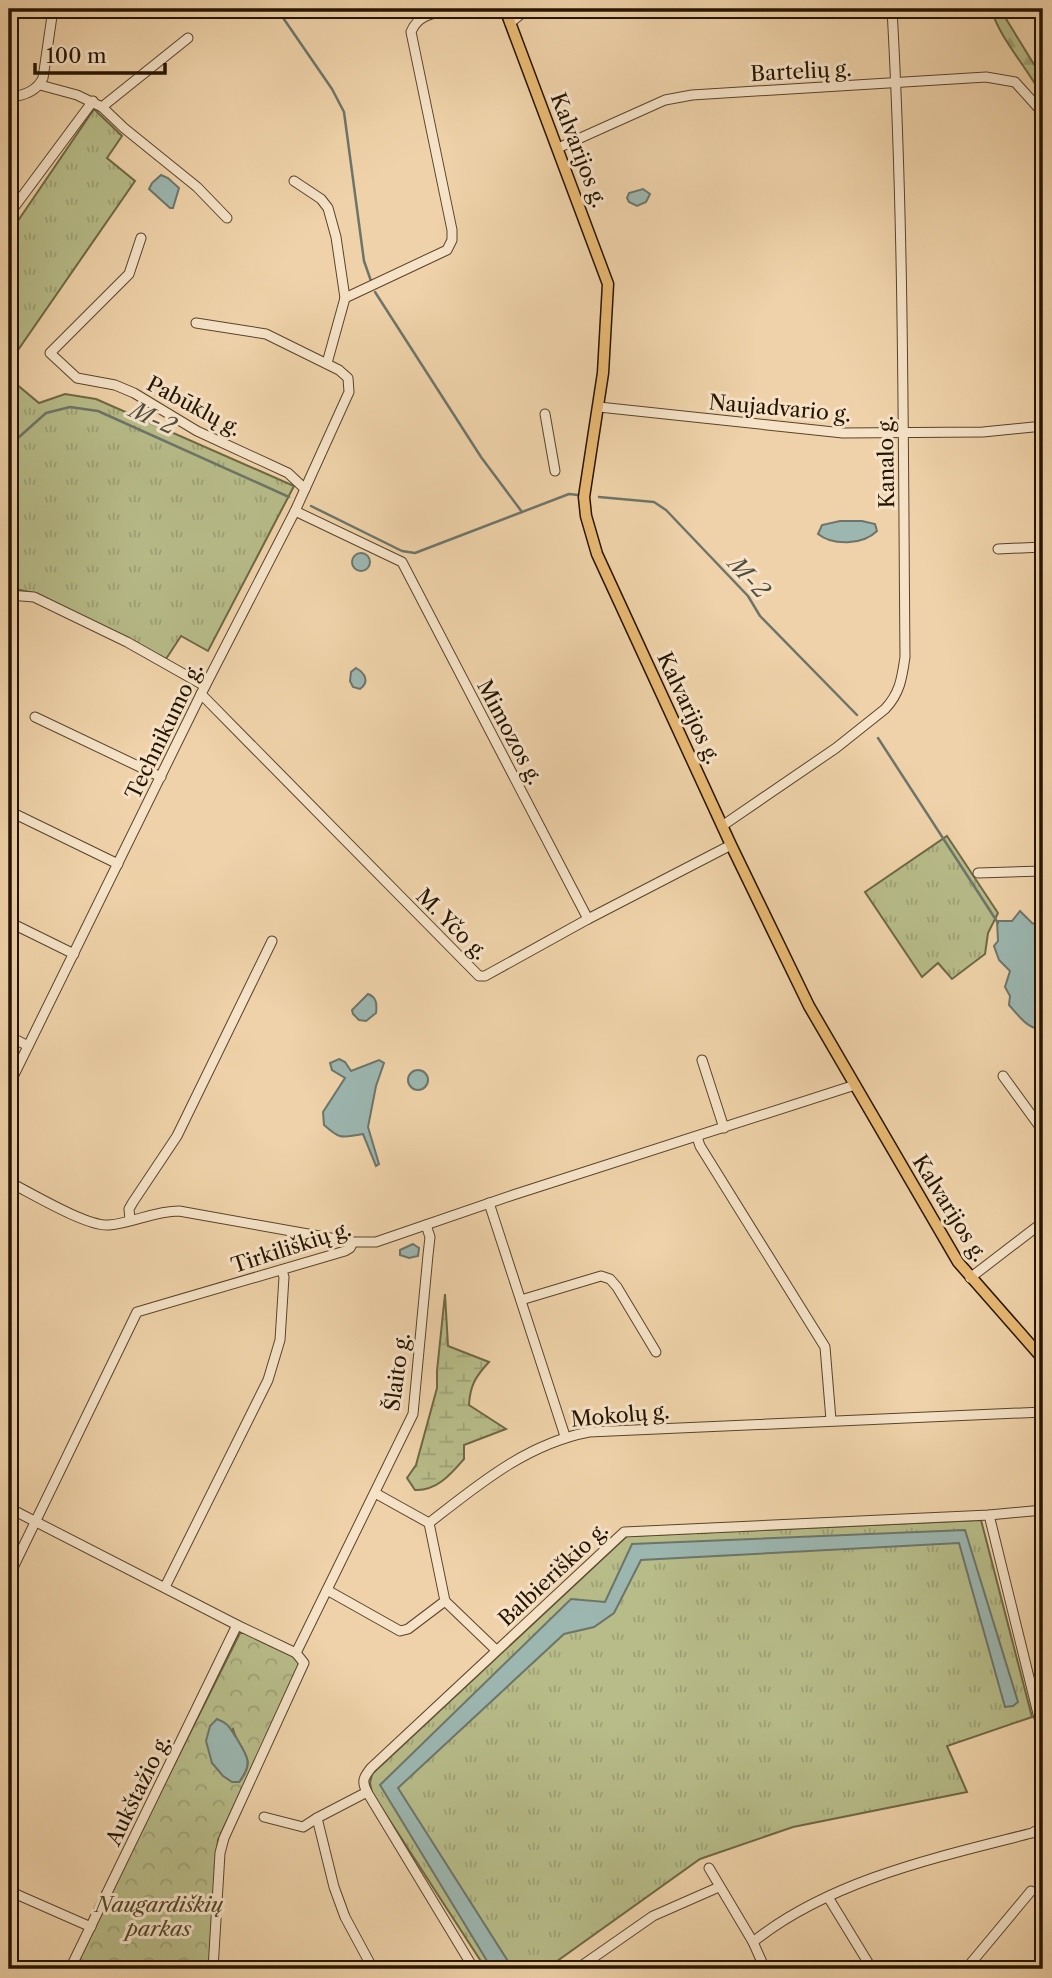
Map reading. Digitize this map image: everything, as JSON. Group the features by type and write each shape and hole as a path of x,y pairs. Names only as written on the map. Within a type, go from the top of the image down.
{"main road":[{"name":"Kalvarijos g.","path":"505,9 608,284 606,342 584,497 590,536 730,845 809,1006 952,1251 970,1278 1043,1359"}],"street":[{"path":"9,97 23,94 40,85 53,9"},
{"path":"345,298 447,250 452,240 411,32 414,23 423,16 452,9"},
{"path":"510,23 527,9"},
{"name":"Kanalo g.","path":"722,826 836,748 885,709 901,685 905,657 904,432 897,83 892,9"},
{"path":"102,107 188,38"},
{"name":"Bartelių g.","path":"558,148 664,100 752,90 1002,78 1015,82 1043,113"},
{"path":"40,85 93,101 102,107 197,187 227,218"},
{"path":"9,214 93,101"},
{"path":"196,323 266,334 327,363 345,298 336,237 328,208 321,199 294,181"},
{"name":"Pabūklų g.","path":"141,238 129,274 50,353 77,378 115,385 134,393 197,431 288,473 305,489"},
{"name":"Technikumo g.","path":"9,1085 203,690 295,511 349,392 348,378 327,363"},
{"name":"Naujadvario g.","path":"598,407 843,433 983,432 1043,426"},
{"path":"545,414 555,471"},
{"name":"Mimozos g.","path":"295,511 402,562 588,919"},
{"path":"998,549 1043,547"},
{"name":"M. Yčo g.","path":"9,595 34,597 127,642 203,690 474,974 485,976 730,845"},
{"path":"36,717 161,777"},
{"path":"9,811 118,864"},
{"path":"978,873 1043,871"},
{"path":"9,922 74,954"},
{"path":"130,1220 133,1202 177,1136 272,941"},
{"path":"9,1036 28,1046"},
{"path":"702,1060 723,1128"},
{"path":"1003,1076 1043,1131"},
{"name":"Tirkiliškių g.","path":"9,1576 137,1312 345,1251 353,1242 376,1242 855,1085"},
{"path":"697,1137 700,1146 825,1347 831,1420"},
{"path":"9,1182 91,1223 107,1225 166,1211 179,1211 353,1242"},
{"path":"489,1203 565,1436"},
{"path":"970,1278 1043,1222"},
{"name":"Šlaito g.","path":"327,1590 413,1414 428,1255 429,1231 426,1225"},
{"path":"165,1587 268,1380 280,1340 284,1277 282,1270"},
{"path":"521,1300 601,1276 610,1279 656,1352"},
{"name":"Mokolų g.","path":"429,1523 501,1467 565,1436 589,1432 1043,1412"},
{"path":"375,1493 429,1523 445,1601 496,1650"},
{"path":"9,1508 296,1653 304,1663 222,1845 213,1969"},
{"name":"Balbieriškio g.","path":"366,1792 363,1779 371,1768 624,1532 989,1515 1043,1510"},
{"path":"989,1515 1043,1734"},
{"path":"296,1653 327,1590 400,1631 408,1629 445,1601"},
{"name":"Aukštažio g.","path":"70,1969 237,1625"},
{"path":"264,1817 303,1827 366,1792 474,1969"},
{"path":"317,1818 335,1891 345,1917 373,1969"},
{"path":"753,1942 770,1928 828,1897 917,1863 1032,1833 1043,1827"},
{"path":"709,1868 753,1942 763,1966 748,1969"},
{"path":"577,1969 653,1916 719,1887"},
{"path":"9,1891 91,1927"},
{"path":"966,1969 1031,1891"},
{"path":"828,1897 872,1969"}],"green space":[{"path":"991,9 1000,9 1043,79 1043,98 1008,44"},
{"path":"94,109 122,136 107,158 135,181 9,363 9,234"},
{"path":"9,378 39,403 65,394 96,399 294,486 208,651 181,636 166,659 38,594 20,590 9,591"},
{"path":"947,836 998,913 988,933 985,954 952,979 938,963 922,977 865,892"},
{"path":"445,1294 448,1346 489,1362 475,1381 469,1405 506,1429 464,1445 464,1459 449,1476 430,1488 415,1490 407,1478 416,1465 437,1388"},
{"path":"981,1520 1032,1717 947,1746 967,1792 793,1827 700,1859 546,1969 486,1969 372,1793 372,1774 627,1536"},
{"name":"Naugardiškių parkas","path":"240,1633 246,1633 296,1656 299,1663 297,1673 218,1840 209,1969 72,1969","holes":["233,1729 247,1760 245,1773 239,1782 212,1763 211,1751"]}],"water":[{"path":"161,175 179,188 173,208 149,189"},
{"path":"643,189 650,194 646,202 637,206 629,202 629,193"},
{"path":"840,521 875,524 877,531 864,539 848,542 832,541 818,534 822,525"},
{"path":"361,553 367,556 370,562 367,568 361,571 355,568 352,562 355,556"},
{"path":"356,668 365,678 360,689 353,687 350,681 351,672"},
{"path":"1020,911 1032,923 1043,928 1043,1029 1028,1025 1009,1005 1010,996 1005,987 1010,971 999,960 994,946 998,941 997,921 1012,921"},
{"path":"368,994 375,999 376,1013 366,1021 359,1020 352,1010"},
{"path":"339,1059 345,1062 351,1071 379,1060 384,1063 376,1086 368,1127 379,1164 376,1166 363,1134 342,1137 324,1125 323,1112 345,1078 332,1070 330,1063"},
{"path":"418,1070 425,1073 428,1080 425,1087 418,1090 411,1087 408,1080 411,1073"},
{"path":"413,1244 419,1248 418,1256 409,1258 400,1255 400,1250"},
{"path":"965,1530 1018,1702 1013,1706 1005,1707 959,1543 641,1560 614,1613 594,1627 564,1634 398,1788 511,1966 510,1969 492,1969 380,1785 571,1599 605,1602 632,1544"},
{"path":"217,1719 229,1727 246,1756 246,1770 239,1782 232,1782 223,1776 212,1763 206,1741 210,1726"}],"waterway":[{"path":"277,9 332,89 344,112 364,261 371,281"},
{"path":"375,292 481,457 522,512"},
{"name":"M-2","path":"9,446 46,413 70,407 98,411 289,497"},
{"name":"M-2","path":"311,506 402,551 415,553 569,494 578,495"},
{"name":"M-2","path":"599,497 654,502 666,510 748,596 760,616 857,715"},
{"name":"M-2","path":"878,738 998,923"}]}
